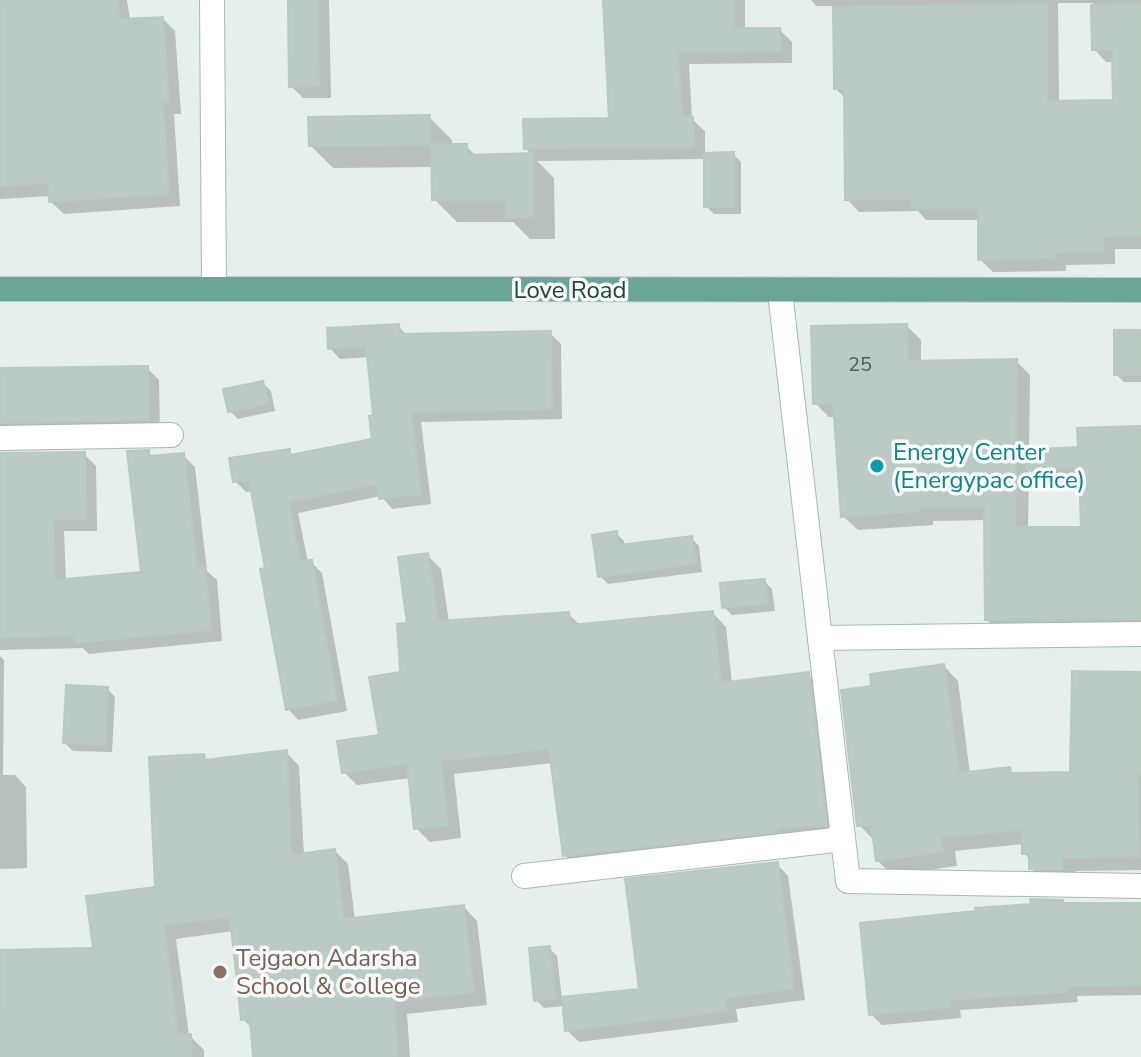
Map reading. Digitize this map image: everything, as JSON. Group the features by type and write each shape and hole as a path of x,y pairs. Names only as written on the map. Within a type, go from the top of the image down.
{"main road":[{"name":"Love Road","path":"0,289 1141,290"}],"street":[{"path":"212,0 214,287"},
{"path":"780,292 848,881 1141,886"},
{"path":"0,438 171,435"},
{"path":"820,638 1141,634"},
{"path":"524,876 843,839"}],"building":[{"path":"0,0 117,0 120,19 163,17 169,102 163,102 169,194 49,202 48,183 0,186"},
{"path":"288,0 318,0 319,86 289,87"},
{"path":"603,0 734,0 734,28 780,28 781,51 678,52 682,117 693,117 694,148 524,149 523,119 609,118"},
{"path":"1047,4 1047,101 1113,100 1112,50 1092,50 1091,5 1141,4 1141,236 1103,237 1103,252 1054,253 1054,258 978,260 978,208 912,208 911,199 845,200 844,89 834,89 833,7"},
{"path":"430,115 430,145 309,146 308,117"},
{"path":"431,144 467,144 467,155 533,153 533,217 506,218 506,200 432,200"},
{"path":"734,152 734,207 704,207 704,153"},
{"path":"399,324 400,334 551,331 552,409 411,412 421,494 379,499 377,484 289,502 300,562 312,560 337,700 286,710 260,569 265,568 249,480 233,482 229,458 290,449 290,455 372,439 369,416 373,415 366,346 328,349 327,328"},
{"path":"907,324 908,361 1017,359 1015,527 1081,527 1079,467 1026,469 1025,450 1078,447 1077,428 1141,426 1141,619 985,620 984,506 919,507 920,511 841,517 833,403 813,404 811,326"},
{"path":"1114,330 1141,330 1141,375 1114,375"},
{"path":"148,366 149,420 0,423 0,368"},
{"path":"263,381 268,404 228,412 223,389"},
{"path":"149,450 149,456 184,453 197,567 205,566 211,630 75,643 74,636 0,638 0,453 85,452 86,519 53,520 55,580 141,572 127,451"},
{"path":"617,531 619,545 692,536 696,564 598,577 592,535"},
{"path":"428,553 438,621 569,612 570,625 713,611 721,683 809,672 827,826 777,828 777,832 563,856 549,749 441,761 448,825 414,829 407,764 342,773 337,741 379,735 369,677 400,672 397,624 407,623 398,557"},
{"path":"765,579 768,604 722,608 720,583"},
{"path":"944,664 959,773 1010,767 1011,773 1070,772 1072,671 1141,672 1141,774 1137,774 1139,856 1062,858 1062,870 1029,869 1029,854 1022,854 1022,830 941,837 943,852 876,861 871,825 857,826 841,690 871,686 870,674"},
{"path":"66,685 108,687 105,745 63,743"},
{"path":"287,750 291,855 335,849 344,919 464,905 474,992 394,1001 398,1057 253,1057 250,1019 241,1020 230,917 164,925 178,1035 191,1034 191,1057 1,1057 0,950 93,948 86,896 155,887 149,757 204,754 205,760"},
{"path":"778,862 794,989 725,998 727,1011 565,1031 562,997 639,989 625,879"},
{"path":"1030,899 1063,900 1063,903 1141,903 1141,985 1067,986 1068,992 950,1000 950,1007 869,1015 860,923 1031,904"},
{"path":"550,946 556,999 534,1001 529,948"}],"place":[{"name":"Energy Center (Energypac office)","path":"877,466"},
{"name":"Tejgaon Adarsha School & College","path":"220,972"}]}
